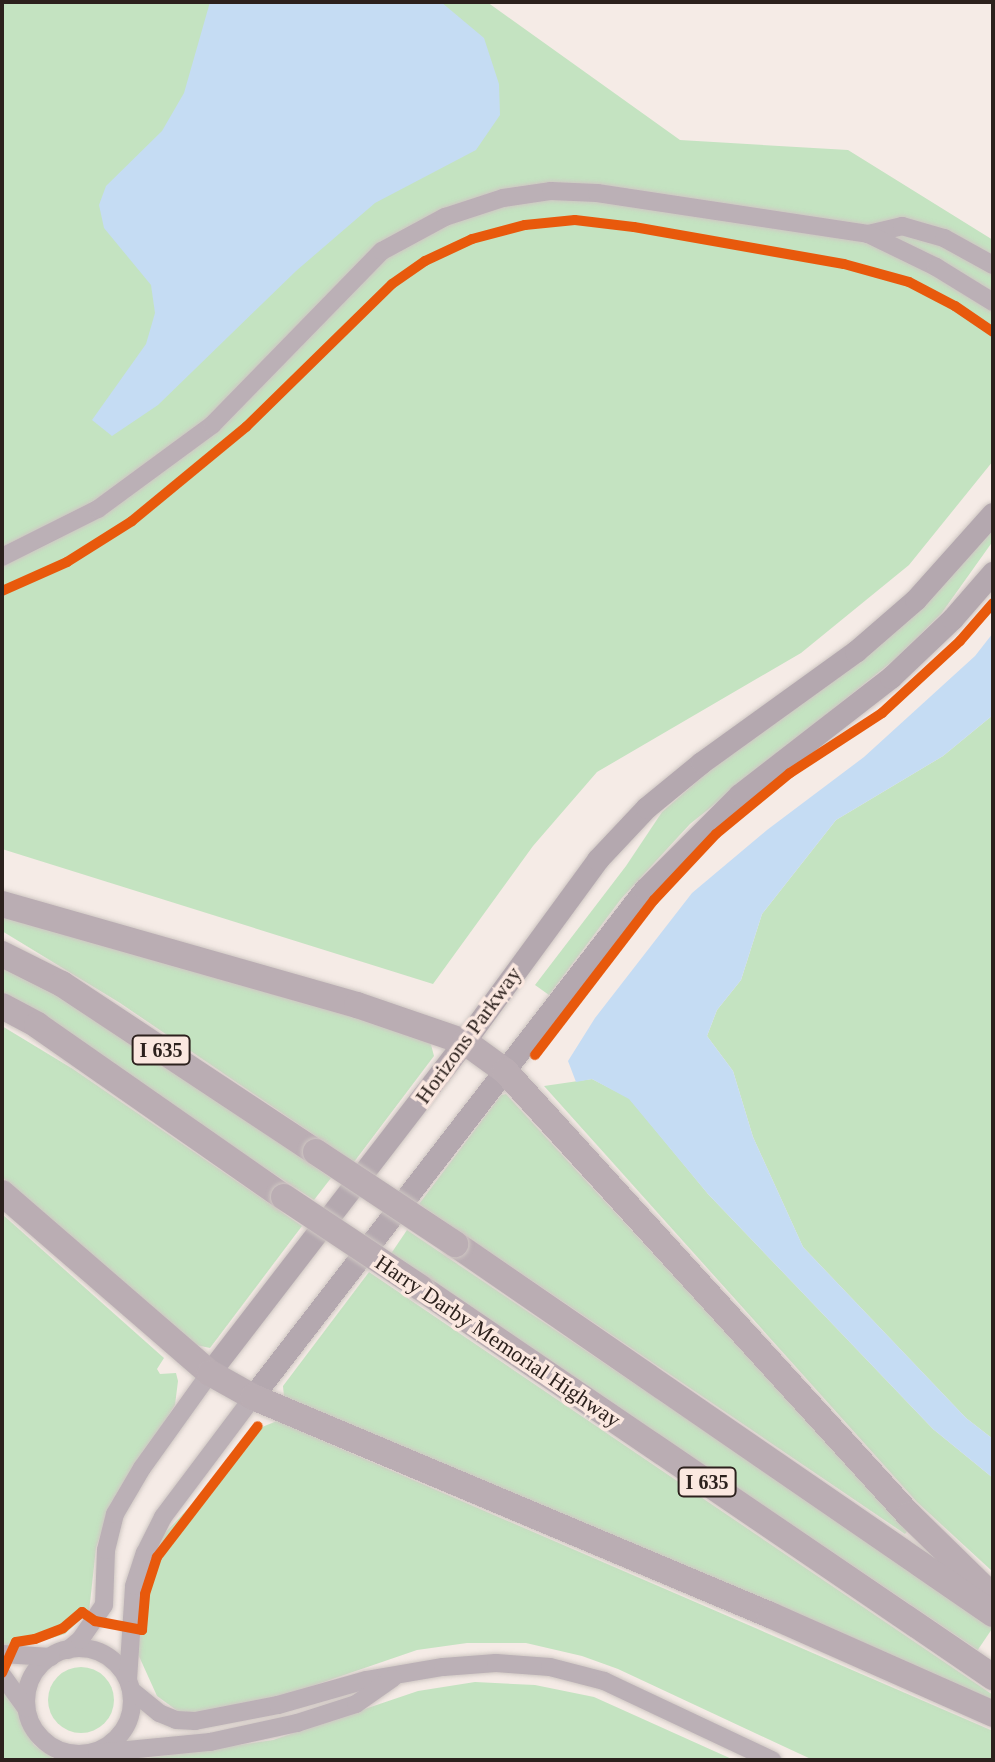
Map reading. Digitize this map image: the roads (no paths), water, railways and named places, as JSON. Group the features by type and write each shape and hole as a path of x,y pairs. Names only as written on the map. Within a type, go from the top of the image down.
{"highway":[{"path":"2,904 357,1005 465,1042 505,1071 899,1504 993,1597"},
{"name":"I 635","path":"2,954 62,984 455,1244 993,1614"},
{"name":"Harry Darby Memorial Highway","path":"2,1006 37,1025 284,1197 993,1677"},
{"path":"2,1193 210,1373 253,1397 770,1615 993,1714"}],"main road":[{"name":"Horizons Parkway","path":"210,1373 465,1042 598,860 647,808 702,763 856,652 916,600 993,514"},
{"path":"253,1397 598,948 694,837 740,795 891,678 953,619 993,573"}],"street":[{"path":"2,557 98,509 212,425 382,251 445,217 503,198 551,191 597,193 868,234 936,267 993,302"},
{"path":"868,234 902,226 944,238 993,265"},
{"name":"Horizons Parkway","path":"59,1653 80,1640 104,1605 106,1550 115,1514 142,1468 210,1373"},
{"path":"90,1753 106,1747 128,1723 134,1586 145,1553 163,1517 253,1397"},
{"path":"2,1654 86,1649 103,1654 118,1665 129,1685 159,1713 176,1720 195,1721 396,1676 496,1663 550,1667 604,1681 772,1760"},
{"path":"27,1710 31,1679 59,1653"},
{"path":"2,1675 21,1696 43,1740 73,1754 210,1742 297,1723 356,1704 396,1676"}],"water":[{"path":"210,2 441,2 484,38 499,84 500,115 476,150 375,203 296,271 158,405 112,436 92,420 146,344 155,313 151,285 104,228 99,205 106,186 162,131 184,93"},
{"path":"993,633 993,715 943,756 836,820 762,914 741,980 717,1010 707,1036 733,1071 753,1137 803,1247 966,1418 993,1439 993,1478 933,1429 708,1194 629,1099 592,1079 576,1082 568,1061 595,1018 692,893 767,830 864,757 975,656"}]}
